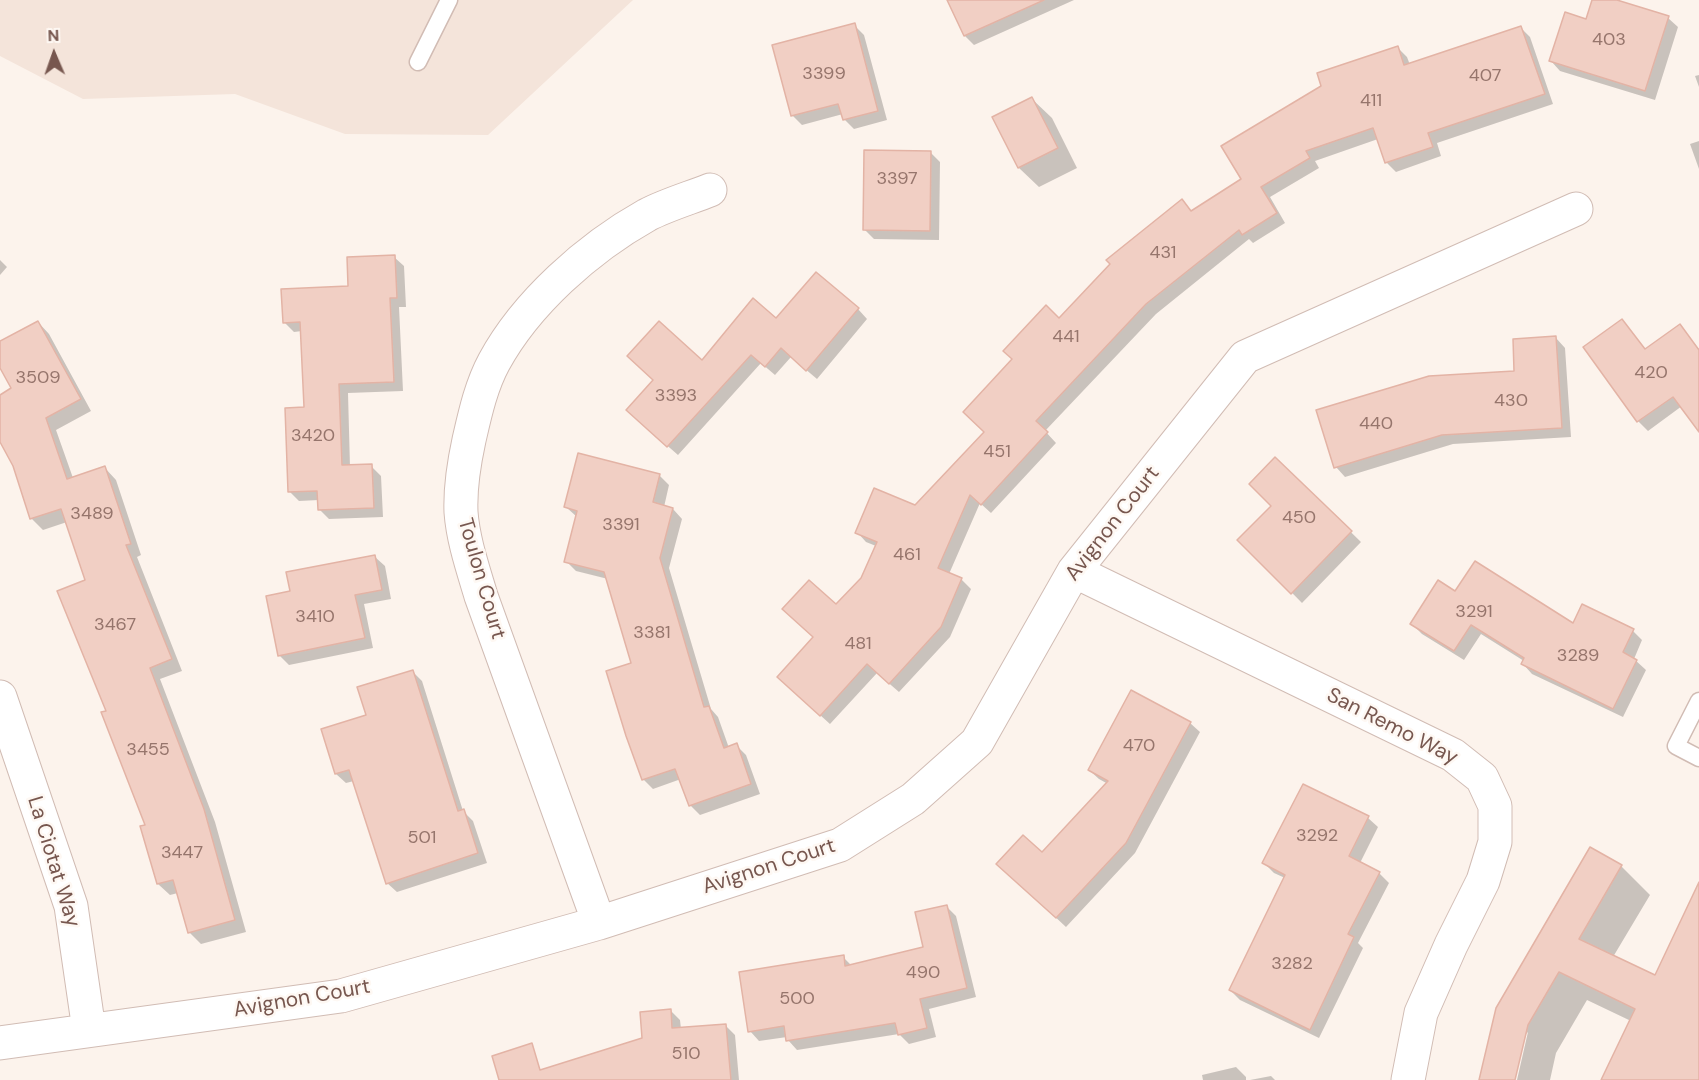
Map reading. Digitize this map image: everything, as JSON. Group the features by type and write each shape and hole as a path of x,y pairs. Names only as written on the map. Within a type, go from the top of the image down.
{"street":[{"name":"Toulon Court","path":"599,923 481,596 461,512 464,463 476,408 494,362 526,315 565,275 613,236 649,214 710,190"},
{"name":"Avignon Court","path":"0,1043 341,996 599,923 840,845 913,799 977,742 1074,571 1245,357 1576,209"},
{"name":"San Remo Way","path":"1074,571 1453,755 1482,778 1495,806 1495,842 1483,881 1421,1013 1408,1080"},
{"name":"La Ciotat Way","path":"0,697 71,906 89,1030"}],"lane":[{"path":"418,62 449,0"},
{"path":"1699,701 1676,746 1699,758"}],"shaded area":[{"path":"0,0 633,0 488,135 345,134 235,94 83,99 0,56"}],"building":[{"path":"947,0 1044,0 964,36"},
{"path":"1592,0 1617,0 1669,16 1645,91 1549,61 1565,12 1586,19"},
{"path":"855,23 878,111 843,120 838,104 791,116 772,45"},
{"path":"1521,26 1545,94 1428,133 1433,147 1385,163 1373,128 1306,151 1310,158 1261,187 1277,213 1242,235 1239,230 1146,304 1036,421 1048,432 981,505 970,495 938,568 962,578 941,627 889,684 867,664 820,716 777,677 813,637 782,609 809,580 836,604 861,578 877,542 855,533 874,488 915,505 984,432 963,412 1012,359 1003,351 1046,305 1059,318 1110,264 1106,260 1182,199 1191,211 1241,179 1221,146 1321,86 1317,73 1398,46 1404,65"},
{"path":"1032,97 1058,148 1018,168 992,117"},
{"path":"864,150 931,151 930,231 863,230"},
{"path":"395,255 397,298 390,298 394,382 339,384 342,465 372,464 374,508 318,510 317,491 288,492 285,408 304,407 300,322 283,323 281,289 348,286 347,257"},
{"path":"816,272 859,308 806,371 781,348 765,367 751,355 667,447 626,410 653,380 627,356 659,321 702,360 753,298 776,318"},
{"path":"1622,319 1645,349 1680,324 1699,350 1699,432 1673,397 1637,422 1583,347"},
{"path":"38,321 81,399 46,418 67,479 105,466 131,544 126,545 172,659 150,668 204,809 235,920 188,933 173,880 157,884 140,826 145,825 101,712 106,711 57,591 85,580 61,509 30,519 13,466 0,442 0,395 11,388 0,368 0,341"},
{"path":"1556,336 1562,428 1442,435 1334,468 1316,410 1429,376 1514,371 1513,339"},
{"path":"578,453 660,474 653,502 673,508 660,558 704,707 709,706 724,748 737,743 751,784 689,806 675,769 642,780 606,671 631,663 604,572 564,562 577,511 564,507"},
{"path":"1275,457 1352,531 1291,594 1237,540 1271,506 1249,484"},
{"path":"375,555 382,590 355,595 365,638 278,656 266,596 290,591 286,572"},
{"path":"1475,561 1573,623 1582,604 1634,629 1623,652 1637,660 1613,709 1521,664 1524,658 1471,625 1454,651 1410,624 1438,580 1455,591"},
{"path":"413,670 458,811 464,809 478,853 386,884 349,770 335,774 321,729 366,715 357,687"},
{"path":"1131,690 1191,722 1126,843 1056,918 996,864 1023,835 1042,852 1108,781 1088,770"},
{"path":"1303,784 1369,816 1349,856 1380,872 1348,934 1354,937 1310,1030 1229,990 1285,875 1262,863"},
{"path":"1590,847 1622,865 1579,939 1655,975 1699,882 1699,1080 1601,1080 1635,1009 1559,972 1528,1025 1515,1080 1479,1080 1496,1008"},
{"path":"947,905 967,988 920,999 927,1028 898,1035 895,1023 786,1041 784,1026 748,1032 739,972 844,955 845,966 923,947 915,912"},
{"path":"671,1009 672,1028 726,1024 731,1080 499,1080 492,1056 532,1043 540,1070 642,1038 640,1012"}]}
